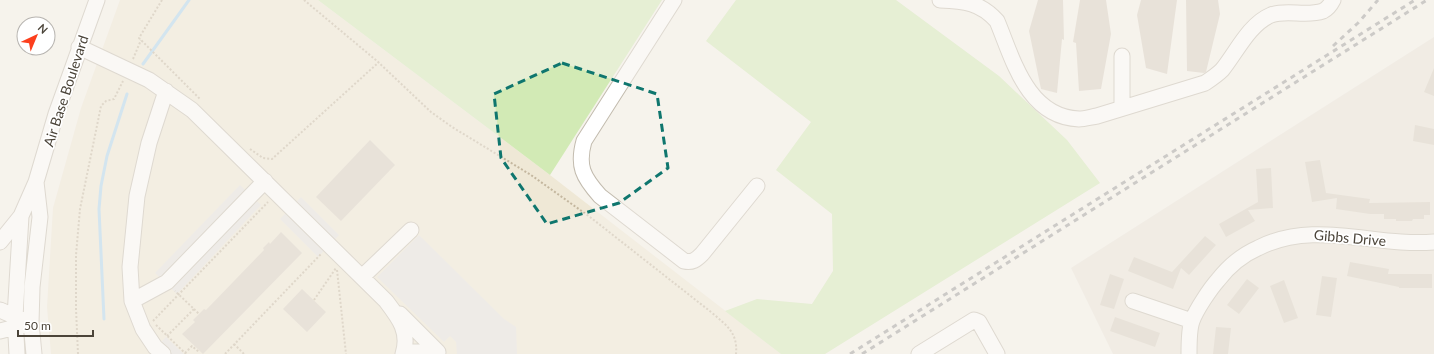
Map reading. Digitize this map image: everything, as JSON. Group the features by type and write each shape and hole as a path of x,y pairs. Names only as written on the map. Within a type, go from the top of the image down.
{"street":[{"name":"Air Base Boulevard","path":"17,354 16,322 21,216 36,182 56,114 97,0"},
{"path":"674,0 584,141 580,164 584,175 600,196 684,261 690,262 697,260 757,186"},
{"path":"940,0 967,2 979,6 992,15 1021,79 1030,93 1041,105 1055,113 1079,119 1122,108 1205,83 1222,70 1261,20 1272,15 1285,12 1313,13 1324,11 1333,0"},
{"path":"992,0 992,15"},
{"path":"79,47 149,80 192,110 438,352 403,353 405,336 400,319 386,301"},
{"path":"1122,56 1122,108"},
{"path":"163,354 155,347 143,329 132,301 130,267 137,196 149,143 166,91"},
{"path":"132,301 166,282 265,181"},
{"name":"Air Base Boulevard","path":"34,354 31,323 32,287 40,217 36,182"},
{"path":"0,242 21,216"},
{"path":"362,277 410,230"},
{"name":"Gibbs Drive","path":"1189,354 1192,321 1212,287 1231,266 1252,251 1281,238 1300,234 1323,234 1395,242 1434,242"},
{"path":"1134,301 1192,321"},
{"path":"0,310 16,322 31,323"},
{"path":"919,354 974,320 977,320 997,354"},
{"path":"0,331 16,322"}],"path":[{"path":"78,354 76,255 80,209 101,106 106,101 116,97 141,40 139,38 162,0"},
{"path":"304,0 379,62 430,112 530,175 590,217 711,312 728,326 735,336 737,346 736,354"},
{"path":"141,40 201,101"},
{"path":"250,148 263,158 272,159 379,62"},
{"path":"199,352 192,346 186,354 152,322 277,193"},
{"path":"225,354 330,245"},
{"path":"314,300 336,267 346,354"},
{"path":"166,282 199,314"},
{"path":"167,336 194,309"},
{"path":"234,344 244,354"}],"highlighted area":[{"path":"562,63 657,94 668,168 619,203 547,224 501,158 494,94"}],"shaded area":[{"path":"120,0 318,0 550,175 781,354 51,354 47,307 53,208 81,108"},
{"path":"1434,37 1434,354 1113,354 1071,268"},
{"path":"240,185 261,205 177,294 155,273"},
{"path":"301,197 339,235 318,257 280,219"},
{"path":"419,235 504,319 516,327 517,354 457,354 456,342 450,336 444,342 377,277"},
{"path":"166,337 184,354 149,354"}],"green space":[{"path":"318,0 662,0 550,175"},
{"path":"736,0 896,0 999,76 1067,140 1100,183 825,354 781,354 725,311 757,299 812,304 833,271 832,214 776,170 811,122 706,41"}],"building":[{"path":"1038,0 1063,0 1064,40 1062,39 1057,93 1041,89 1029,31"},
{"path":"1080,0 1106,0 1111,34 1101,89 1079,91 1076,43 1073,42"},
{"path":"1141,0 1177,0 1167,74 1146,68 1137,15"},
{"path":"1186,0 1218,0 1220,14 1206,72 1204,73 1187,71"},
{"path":"1434,68 1434,96 1424,92"},
{"path":"1415,125 1434,129 1434,145 1413,141"},
{"path":"370,140 395,165 341,221 316,197"},
{"path":"1320,160 1326,193 1370,199 1369,203 1430,202 1430,215 1424,215 1424,219 1396,221 1396,219 1384,219 1384,214 1370,214 1336,209 1337,198 1312,202 1305,162"},
{"path":"1271,168 1273,208 1248,210 1255,221 1226,237 1219,224 1258,202 1256,169"},
{"path":"281,232 302,253 203,354 182,334 195,322 193,320 204,309 206,310 264,250 263,248 269,242 270,244"},
{"path":"1205,236 1216,245 1189,275 1181,268 1173,289 1128,271 1134,257 1172,272"},
{"path":"1350,262 1389,269 1388,274 1432,274 1432,288 1399,288 1347,276"},
{"path":"1110,274 1124,279 1114,309 1100,305"},
{"path":"1322,276 1337,278 1331,317 1316,315"},
{"path":"1247,279 1259,288 1239,314 1227,305"},
{"path":"1284,280 1298,318 1284,323 1270,286"},
{"path":"302,289 326,312 307,332 283,309"},
{"path":"1115,317 1160,333 1155,347 1110,331"},
{"path":"1216,327 1231,328 1228,354 1213,354"}],"waterway":[{"path":"143,64 189,0"},
{"path":"104,319 99,209 101,186 107,156 127,94"}],"railway":[{"path":"1333,46 1358,23 1378,0"},
{"path":"850,354 1415,0"},
{"path":"862,354 1427,0"}]}
